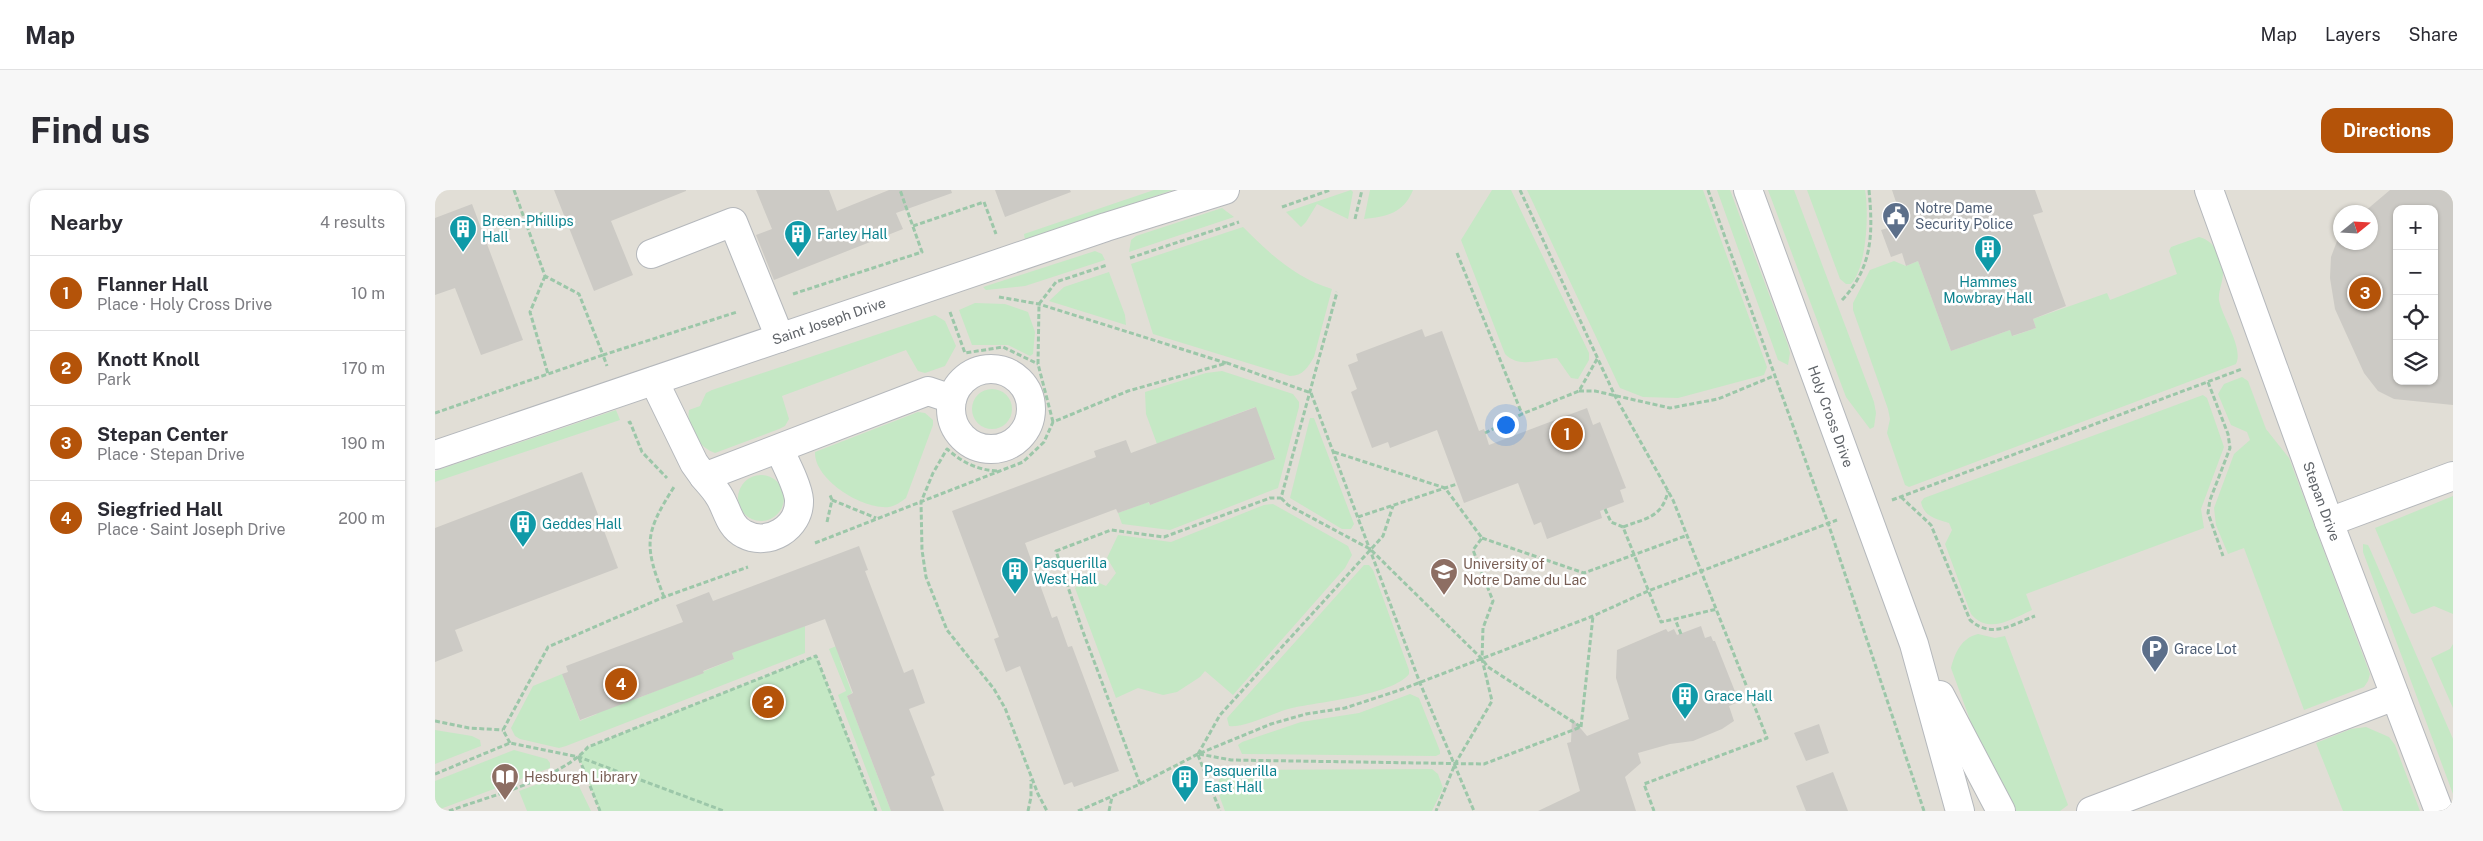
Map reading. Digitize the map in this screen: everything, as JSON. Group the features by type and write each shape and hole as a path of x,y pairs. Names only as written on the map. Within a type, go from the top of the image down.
{"street":[{"name":"Saint Joseph Drive","path":"435,455 1106,228 1225,190"},
{"name":"Holy Cross Drive","path":"1748,190 1914,644 1960,811"},
{"name":"Stepan Drive","path":"2216,192 2270,359 2329,522 2439,811"},
{"path":"651,254 733,222 780,338"},
{"path":"654,381 694,463 718,494 732,523 743,534 758,539 778,534 787,529 794,521 799,500 779,449"},
{"path":"704,477 928,391 952,399"},
{"path":"2329,522 2453,476"},
{"name":"Holy Cross Drive","path":"1914,644 2001,811"},
{"path":"2091,811 2395,696"}],"path":[{"path":"513,190 545,276 579,294 603,355"},
{"path":"435,413 603,355 922,252 900,190"},
{"path":"1282,207 1330,190"},
{"path":"1355,219 1362,190"},
{"path":"1520,190 1615,396 1668,490 1703,571 1767,738 1644,784 1653,811"},
{"path":"1709,190 1828,523 1924,811"},
{"path":"1842,300 1856,285 1865,268 1872,221 1869,190"},
{"path":"913,226 984,202 998,240"},
{"path":"492,236 543,213"},
{"path":"1130,258 1239,222"},
{"path":"1457,253 1522,414"},
{"path":"813,544 999,472 1023,462 1035,453 1044,442 1053,422 1038,364 1039,304 1056,282 1107,265"},
{"path":"545,276 529,312 548,374"},
{"path":"1281,498 1337,292"},
{"path":"991,297 1008,297 1039,304 1227,363 1311,392 1420,683 1473,811"},
{"path":"947,304 965,353 1003,347 1038,364"},
{"path":"1579,391 1597,358"},
{"path":"1078,811 1140,784 1198,754 1271,724 1305,714 1345,708 1420,683 1593,616 1648,591 2270,359"},
{"path":"1053,422 1128,391 1227,363"},
{"path":"1485,433 1522,414 1579,391 1595,391 1671,408 1718,399 1776,375"},
{"path":"2208,382 2228,434 2230,448 2208,513 2223,556"},
{"path":"621,425 630,422 642,452 675,486 679,494"},
{"path":"999,472 973,467 959,460 947,450 933,473 921,502 922,550 926,576 937,607 957,645 994,690 1005,708 1031,777 1047,811"},
{"path":"1334,452 1445,488 1482,538 1584,573 1688,535"},
{"path":"1358,517 1457,484"},
{"path":"664,597 651,563 649,541 656,516 675,486"},
{"path":"1605,509 1611,522 1623,527 1657,514 1665,502 1668,490"},
{"path":"1901,497 1931,525 1970,620 1980,628 1991,631 2035,616"},
{"path":"1140,784 1082,629 1057,551 1111,530 1164,537 1270,498 1281,498 1288,504 1370,549 1488,667 1581,727"},
{"path":"832,500 877,519"},
{"path":"1198,754 1220,715 1383,536 1393,506"},
{"path":"1623,527 1661,622 1717,609"},
{"path":"1437,811 1455,764 1491,701 1482,659 1483,628 1493,601 1473,550 1482,538"},
{"path":"503,730 548,647 664,597 749,566 747,561"},
{"path":"1581,727 1593,616"},
{"path":"1675,619 1681,634"},
{"path":"449,811 550,774 579,757 588,747 816,656 876,811"},
{"path":"435,721 469,728 503,730"},
{"path":"1198,754 1231,760 1484,764 1581,727"},
{"path":"503,730 510,743"},
{"path":"435,774 510,743 579,757 724,811"},
{"path":"1198,754 1220,811"},
{"path":"579,757 600,811"},
{"path":"1028,811 1031,797 1031,777"},
{"path":"1109,811 1112,796"}],"shaded area":[{"name":"University of Notre Dame du Lac","path":"435,190 2453,190 2453,811 435,811"}],"green space":[{"path":"1154,190 1173,190 1025,240 1024,234"},
{"path":"1351,190 1353,192 1348,219 1317,204 1301,227 1286,212"},
{"path":"1370,190 1413,190 1405,204 1399,209 1380,217 1364,219"},
{"path":"1492,190 1511,190 1589,353 1589,360 1578,379 1571,378 1557,358 1523,362 1511,359 1505,354 1461,240"},
{"path":"1527,190 1703,190 1767,367 1764,375 1678,398 1643,397 1620,388"},
{"path":"1717,190 1730,190 1788,345 1790,353 1788,365 1778,360"},
{"path":"1768,190 1794,190 1874,402 1876,413 1874,427 1870,429 1846,397"},
{"path":"1807,190 1865,190 1867,225 1864,253 1861,265 1851,284 1846,284 1840,279"},
{"path":"1222,208 1234,217 1129,252 1131,240 1136,236"},
{"path":"1243,227 1283,264 1306,278 1332,289 1314,357 1302,373 1295,376 1153,334 1131,264"},
{"path":"2199,237 2209,242 2217,250 2223,267 2219,300 2235,341 2238,357 2236,364 1909,487 1905,485 1887,433 1890,419 1888,409 1853,310 1853,303 1870,270 1894,261 1906,266 1918,261 1951,351 2010,330 2013,336 2036,328 2033,319 2107,293 2110,300 2177,274 2169,251 2171,247"},
{"path":"1095,251 1102,254 1105,260 1025,286 986,290 983,287"},
{"path":"1109,272 1125,315 1126,325 1049,301 1064,287"},
{"path":"975,303 1005,304 1028,312 1035,332 1033,354 1030,356 1008,345 972,345 959,310"},
{"path":"935,315 945,321 956,346 945,366 925,373 918,371 906,350 782,396 789,419 785,426 715,453 703,446 691,430 689,410 700,406 706,393 712,390"},
{"path":"1222,371 1293,394 1299,402 1278,488 1170,530 1122,524 1118,513 1148,502 1150,505 1275,458 1255,407 1157,444 1146,414 1145,392 1206,373"},
{"path":"2242,377 2248,381 2266,429 2289,458 2370,674 2364,687 2304,710 2244,548 2228,554 2216,525 2214,508 2234,454 2250,440 2247,432 2231,425 2218,394 2224,384"},
{"path":"996,389 1003,392 1009,398 1012,409 1011,417 1003,426 996,429 988,429 981,426 973,417 972,405 975,398 984,390"},
{"path":"2203,395 2207,398 2224,447 2201,509 2204,528 2026,594 2032,610 2008,621 1992,624 1985,623 1971,614 1945,544 1952,530 1949,523 1931,517 1925,511 1921,502 1924,498"},
{"path":"616,410 620,420 435,482 435,471"},
{"path":"918,412 925,413 933,420 933,425 906,498 900,502 889,507 866,504 842,491 822,473 817,463 815,452"},
{"path":"1310,418 1314,418 1354,524 1351,529 1342,529 1290,498"},
{"path":"761,475 774,479 780,485 784,498 780,511 774,517 761,521 748,517 742,511 738,498 742,485 748,479"},
{"path":"2453,496 2453,614 2434,606 2414,614 2411,613 2375,528"},
{"path":"1273,504 1348,546 1352,555 1345,568 1233,695 1205,671 1200,677 1177,692 1163,695 1138,688 1116,698 1075,588 1088,578 1106,586 1116,573 1107,558 1118,535 1171,542 1264,505"},
{"path":"2363,544 2368,545 2370,549 2453,739 2453,794 2363,552"},
{"path":"1364,565 1369,565 1373,570 1409,674 1388,687 1355,697 1292,708 1243,725 1229,726 1227,718"},
{"path":"805,626 805,653 566,746 559,748 520,739 515,736 511,728 533,686 562,674 580,721 597,714 596,710 636,699 734,659 731,650"},
{"path":"1978,634 1995,638 2005,636 2068,805 2060,811 2011,811 1991,777 1951,668 1957,652 1963,643"},
{"path":"2453,644 2453,708 2431,658 2450,649"},
{"path":"839,645 844,659 840,661 852,693 847,696 891,811 882,811 838,695 846,691 829,649"},
{"path":"816,656 876,811 600,811 579,757 588,747"},
{"path":"1410,694 1419,698 1440,751 1440,754 1436,756 1242,754 1238,745 1301,722 1359,713"},
{"path":"2366,727 2389,737 2395,745 2420,811 2343,811 2316,743 2351,729"},
{"path":"435,730 472,736 480,740 481,746 435,764"},
{"path":"514,750 547,759 550,763 550,768 435,811 435,781"},
{"path":"1432,769 1438,774 1443,788 1432,811 1225,811 1216,787 1221,776 1237,770"},
{"path":"562,778 577,782 591,811 527,811 519,791 546,781"}],"building":[{"path":"554,190 686,191 611,221 633,275 594,291"},
{"name":"Farley Hall","path":"756,190 829,190 837,211 889,190 951,190 952,193 896,213 903,229 774,280 756,235 772,229"},
{"path":"995,190 1070,190 1071,192 1005,217"},
{"name":"Hammes Mowbray Hall","path":"1892,190 2035,190 2043,212 2033,215 2066,306 2033,319 2036,328 2012,336 2010,330 1951,351 1918,261 1906,266 1902,253 1891,257 1881,230 1891,227 1886,212 1898,208"},
{"path":"2390,190 2453,190 2453,405 2394,399 2378,391 2364,373 2335,309 2330,278 2331,257 2334,250 2378,250 2378,205 2372,205"},
{"name":"Breen-Phillips Hall","path":"472,204 523,340 481,355 455,288 435,295 435,218"},
{"path":"1422,329 1425,337 1442,331 1479,431 1484,429 1489,445 1587,408 1593,425 1600,422 1626,488 1620,490 1624,502 1600,511 1602,518 1547,539 1541,522 1534,525 1518,483 1464,503 1437,430 1390,448 1388,442 1372,448 1351,392 1357,389 1348,365 1358,361 1356,354"},
{"name":"Pasquerilla West Hall","path":"1256,407 1275,459 1150,505 1149,502 1118,513 1116,509 1025,543 1052,618 1057,616 1068,647 1072,646 1119,771 1074,787 1072,782 1064,785 1020,666 1006,672 994,639 999,637 952,511 1096,457 1094,451 1126,440 1131,453"},
{"name":"Geddes Hall","path":"582,472 618,568 455,630 463,651 435,662 435,528"},
{"path":"859,546 868,570 865,571 904,673 913,669 925,703 909,709 935,775 931,777 944,811 891,811 847,696 853,693 825,619 732,653 734,659 703,671 704,673 580,720 562,674 568,672 566,666 683,622 676,605 709,592 713,601"},
{"name":"Grace Hall","path":"1701,626 1705,638 1711,636 1713,641 1715,641 1736,694 1734,697 1736,703 1729,706 1734,721 1722,729 1693,741 1670,744 1638,753 1641,763 1625,777 1636,811 1538,811 1580,791 1567,743 1571,742 1572,718 1587,736 1629,719 1616,678 1617,650 1666,629 1668,632 1674,629 1677,635"},
{"path":"1819,724 1829,753 1806,761 1794,733"},
{"path":"1833,772 1848,811 1806,811 1796,786"}],"place":[{"name":"Notre Dame Security Police","path":"1896,240"},
{"name":"Breen-Phillips Hall","path":"463,253"},
{"name":"Farley Hall","path":"798,258"},
{"name":"Hammes Mowbray Hall","path":"1988,273"},
{"name":"Stepan Center","path":"2365,293"},
{"name":"Flanner Hall","path":"1567,434"},
{"name":"Geddes Hall","path":"523,548"},
{"name":"Pasquerilla West Hall","path":"1015,595"},
{"name":"University of Notre Dame du Lac","path":"1444,596"},
{"name":"Grace Lot","path":"2155,673"},
{"name":"Siegfried Hall","path":"621,684"},
{"name":"Knott Knoll","path":"768,702"},
{"name":"Grace Hall","path":"1685,720"},
{"name":"Hesburgh Library","path":"505,801"},
{"name":"Pasquerilla East Hall","path":"1185,803"}]}
